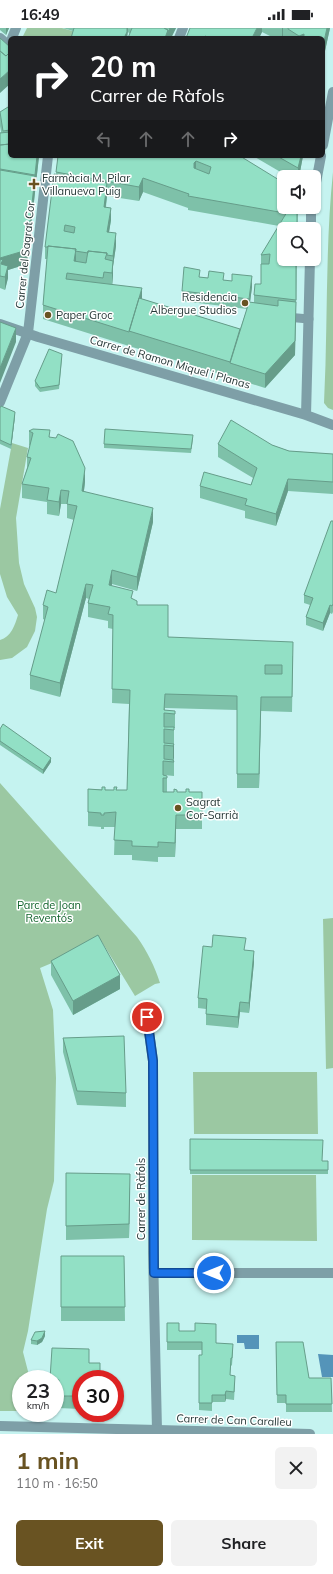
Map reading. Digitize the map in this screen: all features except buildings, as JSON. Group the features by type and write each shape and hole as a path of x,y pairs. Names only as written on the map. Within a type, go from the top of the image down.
{"street":[{"path":"325,134 333,92"},
{"name":"Carrer del Sagrat Cor","path":"0,402 28,333 48,158"},
{"path":"318,170 321,158"},
{"path":"306,415 310,266"},
{"name":"Carrer de Ramon Miquel i Planas","path":"0,324 306,415 333,425"},
{"name":"Carrer de Ràfols","path":"147,1017 153,1061 154,1273 157,1430"},
{"path":"154,1273 333,1273"},
{"name":"Carrer de Can Caralleu","path":"0,1426 310,1434"}],"lane":[{"path":"286,317 309,319"}],"green space":[{"path":"27,28 62,28 76,32 75,36 23,36"},
{"path":"333,172 333,410 328,408 324,403 330,201"},
{"path":"12,443 28,448 16,518 19,563 24,584 35,608 37,617 35,631 27,647 12,658 0,660 0,640 10,633 14,627 18,615 7,597 0,574 0,509"},
{"name":"Parc de Joan Reventós","path":"0,783 137,937 156,971 160,983 155,984 135,996 102,942 40,968 53,1010 56,1078 54,1181 47,1209 28,1331 23,1352 28,1370 12,1370 12,1411 0,1411"},
{"path":"333,918 333,1068 326,1069 323,919"},
{"path":"193,1072 317,1072 318,1134 194,1134"},
{"path":"192,1175 316,1175 317,1241 192,1240"}],"water":[{"path":"237,1335 259,1335 259,1349 245,1349 244,1343 237,1343"},
{"path":"318,1354 333,1355 333,1377 322,1377"}],"place":[{"name":"Farmàcia M. Pilar Villanueva Puig","path":"34,184"},
{"name":"Residencia Albergue Studios","path":"245,303"},
{"name":"Paper Groc","path":"48,315"},
{"name":"Sagrat Cor-Sarrià","path":"178,808"}],"route":[{"path":"147,1017 153,1061 154,1273 214,1273"}]}
